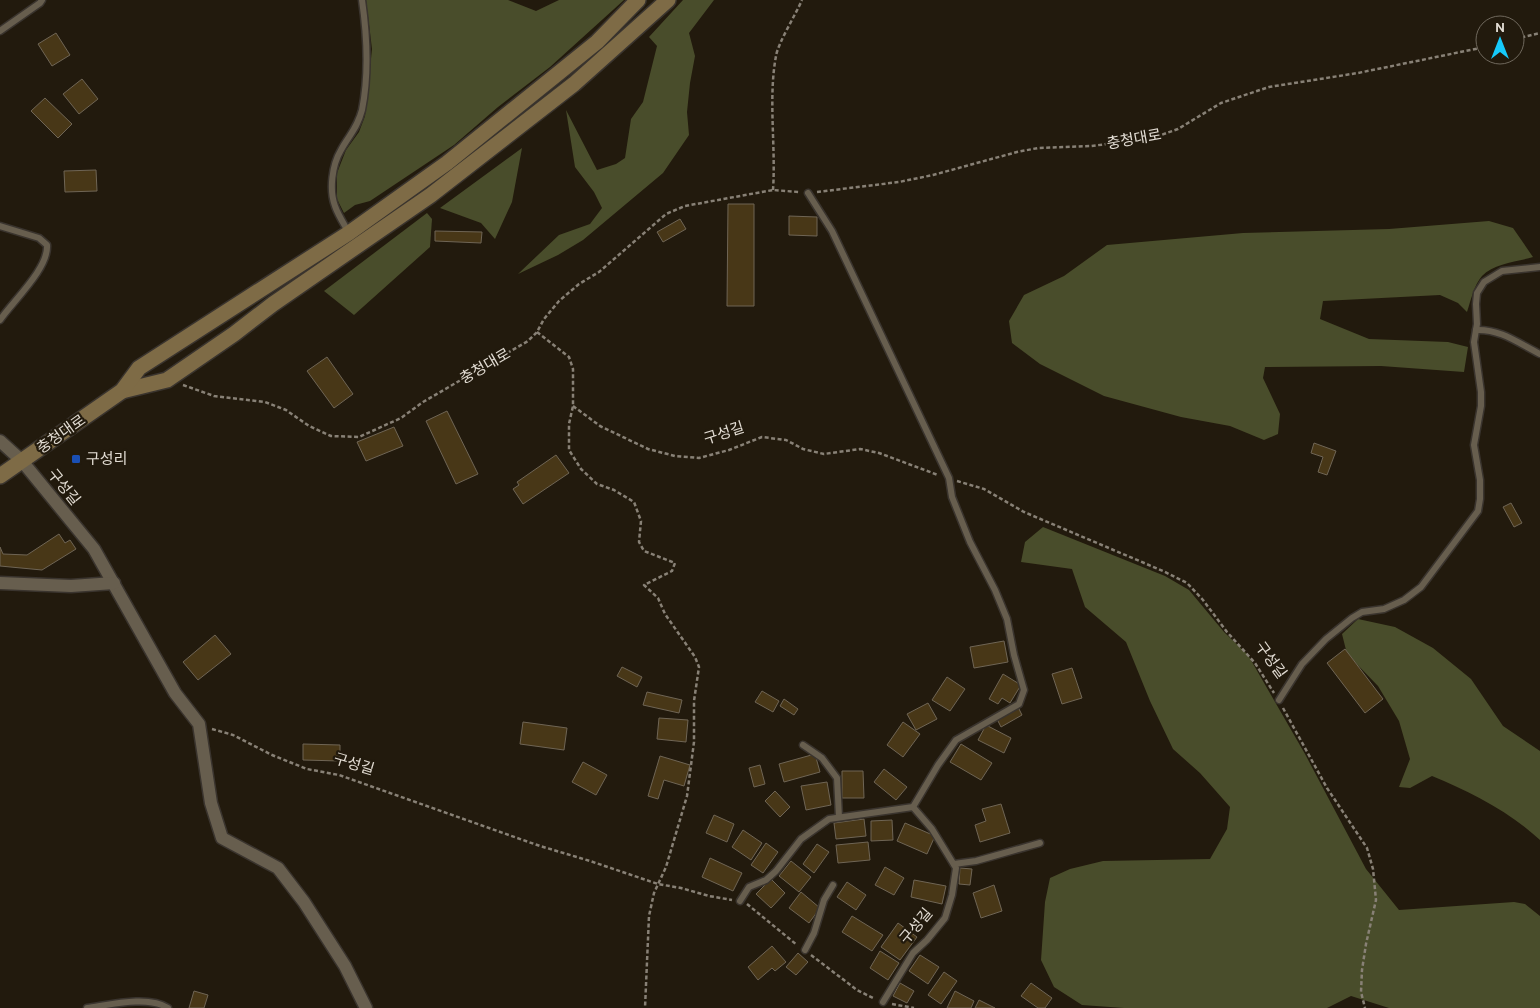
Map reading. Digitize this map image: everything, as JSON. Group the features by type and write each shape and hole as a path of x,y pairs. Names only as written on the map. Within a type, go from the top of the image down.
{"main road":[{"name":"충청대로","path":"0,476 122,391 139,368 349,233 447,163 597,42 638,0"},
{"name":"충청대로","path":"122,391 167,380 431,195 574,84 668,0"}],"street":[{"name":"구성길","path":"0,441 22,461 94,549 175,693 199,724"},
{"path":"0,583 71,586 114,583"},
{"path":"199,724 211,803 222,838 278,868 304,902 346,966 366,1008"}],"lane":[{"path":"0,31 42,0"},
{"path":"349,233 334,204 333,170 340,150 357,125 362,109 366,67 366,40 362,0"},
{"path":"808,193 832,231 949,478 952,497 970,542 995,590 1007,619 1014,656 1024,690 1019,704 956,740 938,765 913,807"},
{"path":"0,226 39,238 47,245 47,252 34,277 0,320"},
{"path":"1279,700 1302,664 1326,639 1352,618 1362,612 1384,609 1404,600 1421,587 1478,510 1480,480 1474,445 1481,406 1481,392 1474,342 1478,293 1484,282 1502,270 1540,267"},
{"path":"1476,330 1489,329 1500,332 1540,354"},
{"path":"803,746 822,758 836,778 839,817"},
{"path":"740,901 749,887 766,880 776,871 801,839 829,819 913,807"},
{"path":"913,807 932,829 954,864 976,861 1040,843"},
{"name":"구성길","path":"883,1002 913,953 927,940 945,918 952,895 956,868 954,864"},
{"path":"805,950 814,934 824,900 833,886"},
{"path":"87,1008 147,1001 168,1008"}],"path":[{"path":"773,190 775,164 773,98 776,54 802,0"},
{"path":"1525,37 1540,33"},
{"name":"충청대로","path":"167,380 214,396 265,402 286,410 309,426 331,436 359,437 401,418 528,340 537,332 544,319 559,301 579,284 599,272 666,214 685,206 773,190 808,193 899,182 1038,148 1091,146 1132,141 1162,135 1178,129 1221,103 1269,87 1475,49"},
{"path":"537,332 569,357 572,369 573,406 568,424 569,450 581,469 596,484 614,490 634,502 641,520 639,542 644,550 675,563 672,571 644,585 658,598 665,614 695,657 699,668 694,701 693,749 687,796 666,867 654,893 648,916 645,1008"},
{"name":"구성길","path":"573,406 608,430 648,449 675,456 699,458 729,450 762,437 786,440 803,449 824,454 860,449 878,453 984,488 1024,512 1187,583 1255,663 1279,700 1327,788 1367,848 1373,869 1376,900 1362,970 1361,992 1365,1008"},
{"name":"구성길","path":"199,724 217,732 232,735 272,756 308,769 339,775 540,846 658,884 740,901 750,906 857,990 883,1002 914,1008"}],"green space":[{"path":"366,0 508,0 536,11 559,0 624,0 550,67 498,107 454,145 370,201 355,205 344,213 337,199 337,173 346,150 359,132 365,116 372,49"},
{"path":"683,0 714,0 689,33 695,56 687,112 689,135 663,173 583,240 558,255 518,274 559,235 590,224 602,208 594,192 575,167 566,110 597,170 616,164 625,158 631,119 643,102 657,46 649,37"},
{"path":"522,148 512,202 495,239 481,223 440,208"},
{"path":"427,213 432,219 430,247 354,315 324,291"},
{"path":"1489,221 1513,228 1533,257 1493,268 1482,276 1473,293 1467,312 1458,303 1440,295 1323,301 1320,319 1369,339 1448,342 1468,347 1464,372 1381,366 1265,367 1263,378 1280,414 1278,434 1264,440 1230,426 1181,417 1104,396 1040,364 1012,343 1009,321 1024,295 1064,276 1107,245 1243,233 1389,229"},
{"path":"1043,527 1165,576 1189,590 1224,632 1248,655 1305,754 1366,869 1399,910 1514,902 1525,904 1540,916 1540,1008 1389,1008 1351,996 1327,1008 1124,1008 1082,1005 1054,987 1041,960 1045,902 1050,878 1070,869 1103,861 1210,859 1227,829 1230,807 1200,773 1173,749 1150,701 1126,642 1085,607 1072,569 1021,562 1025,542"},
{"path":"1358,619 1395,627 1433,648 1471,679 1503,726 1540,751 1540,840 1516,820 1489,803 1432,776 1410,788 1399,787 1410,759 1399,721 1378,686 1347,654 1342,634"}],"building":[{"path":"56,33 70,55 52,66 38,44"},
{"path":"82,79 98,99 79,114 63,94"},
{"path":"45,98 72,124 58,138 31,111"},
{"path":"96,170 97,191 65,192 64,171"},
{"path":"728,204 754,204 754,306 727,306"},
{"path":"789,216 817,217 817,236 789,235"},
{"path":"680,219 686,229 663,242 657,232"},
{"path":"435,231 482,232 481,243 435,241"},
{"path":"327,357 353,394 334,408 307,371"},
{"path":"447,411 478,474 456,484 426,421"},
{"path":"394,427 403,446 366,461 357,442"},
{"path":"1314,443 1336,451 1327,475 1318,472 1323,457 1311,453"},
{"path":"556,455 569,473 523,504 513,489 519,485 517,482"},
{"path":"1511,503 1522,523 1514,527 1503,507"},
{"path":"59,534 65,543 70,540 76,549 42,570 0,566 0,547 3,554 27,555"},
{"path":"215,635 231,654 198,680 183,662"},
{"path":"1004,641 1008,662 974,668 970,647"},
{"path":"1345,649 1383,699 1365,713 1327,663"},
{"path":"622,667 642,677 637,687 617,676"},
{"path":"1072,668 1082,698 1062,704 1052,674"},
{"path":"1003,674 1021,685 1010,703 1002,698 998,704 989,699"},
{"path":"947,677 965,689 950,711 932,700"},
{"path":"762,691 779,701 773,712 755,702"},
{"path":"647,692 682,700 679,713 643,705"},
{"path":"784,699 798,709 794,715 780,706"},
{"path":"928,703 937,719 916,730 907,714"},
{"path":"1018,707 1022,715 1001,727 997,719"},
{"path":"659,718 688,720 686,742 657,739"},
{"path":"523,722 567,728 564,750 520,744"},
{"path":"903,722 920,734 903,757 887,745"},
{"path":"986,725 1011,738 1004,753 978,740"},
{"path":"303,744 340,745 340,761 303,760"},
{"path":"961,744 992,763 981,780 950,762"},
{"path":"815,754 820,772 784,782 779,764"},
{"path":"660,756 690,765 684,786 664,780 658,799 648,796"},
{"path":"583,762 607,775 596,795 572,782"},
{"path":"760,765 765,784 754,787 749,768"},
{"path":"884,769 907,787 896,800 874,782"},
{"path":"842,771 863,771 864,798 842,798"},
{"path":"827,782 831,805 806,810 801,786"},
{"path":"775,791 790,807 780,817 765,801"},
{"path":"1001,804 1010,833 980,842 975,825 986,821 982,809"},
{"path":"714,815 734,824 727,842 706,833"},
{"path":"864,819 866,836 836,839 834,823"},
{"path":"892,820 893,840 871,841 871,821"},
{"path":"905,823 935,836 927,854 897,841"},
{"path":"743,830 762,843 751,860 732,847"},
{"path":"868,842 870,860 838,863 836,845"},
{"path":"766,843 778,852 763,873 751,865"},
{"path":"817,844 829,852 814,873 803,864"},
{"path":"710,858 742,873 733,891 702,877"},
{"path":"791,861 811,877 799,892 779,876"},
{"path":"885,867 904,878 894,895 875,885"},
{"path":"960,868 972,869 970,885 959,884"},
{"path":"771,879 785,893 771,908 756,894"},
{"path":"914,880 946,886 942,904 911,897"},
{"path":"847,882 866,895 856,910 837,897"},
{"path":"994,885 1002,911 981,918 973,893"},
{"path":"801,892 820,908 809,923 789,908"},
{"path":"852,916 883,935 872,951 842,932"},
{"path":"898,923 917,937 900,960 881,947"},
{"path":"772,946 786,962 775,971 772,968 758,980 748,967"},
{"path":"880,951 899,963 888,980 870,968"},
{"path":"798,953 808,962 796,975 786,967"},
{"path":"920,955 939,967 928,984 909,971"},
{"path":"944,972 957,981 941,1004 928,995"},
{"path":"900,983 914,991 907,1003 893,996"},
{"path":"1031,983 1052,998 1045,1008 1038,1008 1021,996"},
{"path":"194,991 208,995 204,1008 189,1008"},
{"path":"955,991 974,1001 971,1008 947,1008"},
{"path":"979,1000 995,1008 975,1008"}],"place":[{"name":"구성리","path":"76,459"}]}
